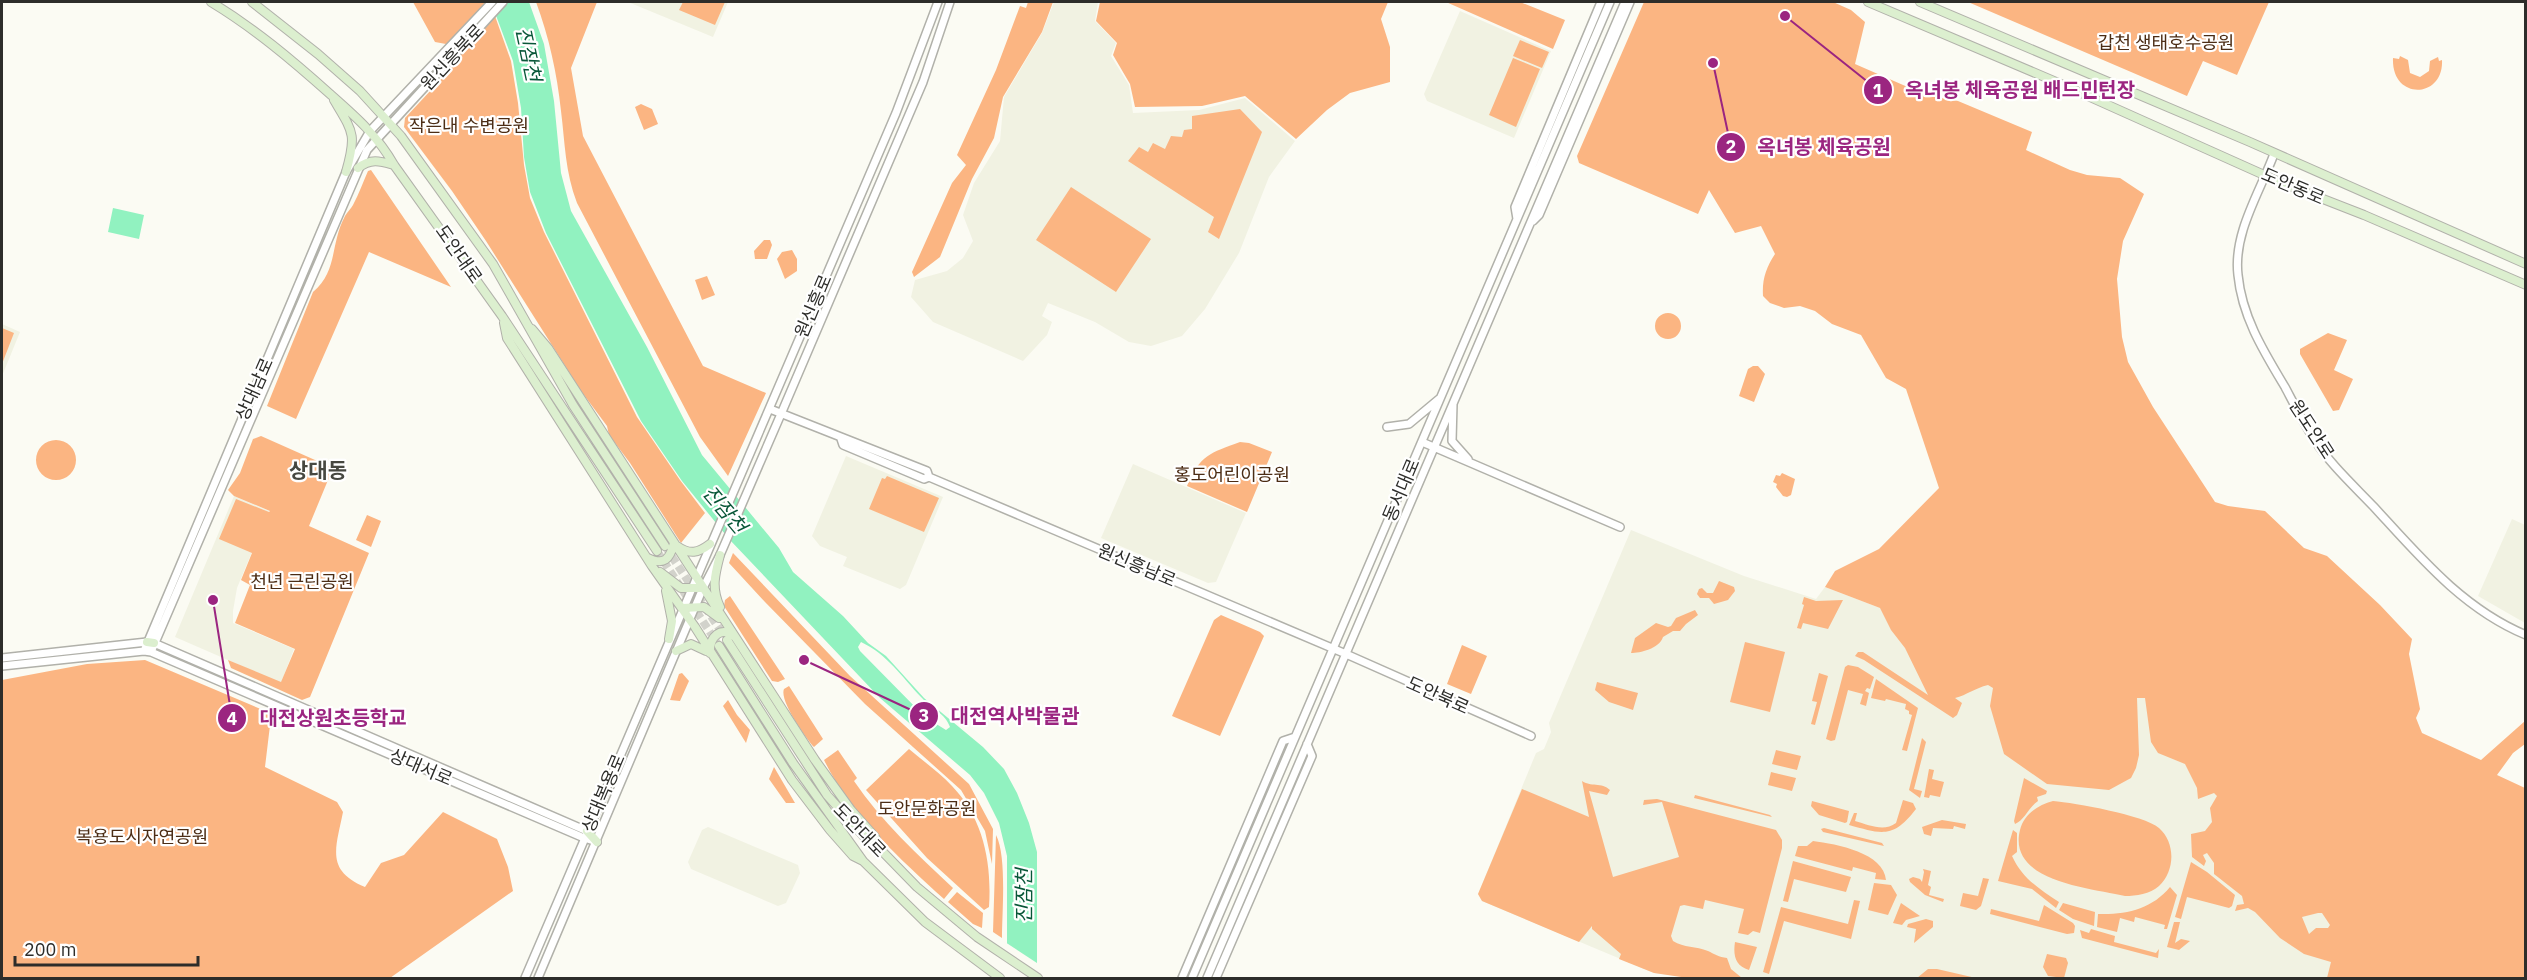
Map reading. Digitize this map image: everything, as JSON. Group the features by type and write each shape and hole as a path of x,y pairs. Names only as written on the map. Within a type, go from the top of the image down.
{"main road":[{"name":"도안대로","path":"211,2 247,24 309,74 344,104 376,138 502,316 657,551"},
{"name":"도안대로","path":"252,2 318,54 391,123 493,264 531,328 548,348 669,545 703,588 738,640"},
{"name":"도안동로","path":"1868,2 2526,285"},
{"name":"도안동로","path":"1920,2 2526,264"},
{"path":"332,96 349,124 353,138 346,172"},
{"path":"358,168 372,160 394,165"},
{"path":"502,316 507,338 792,780 830,830 853,856 863,861"},
{"path":"647,558 659,562 666,561 670,558 669,545 693,553 710,544"},
{"path":"720,555 714,591 738,640 815,760 851,810 875,837 880,849"},
{"path":"652,566 675,585 690,590 703,588"},
{"path":"662,581 672,621 669,639"},
{"path":"682,608 704,607 714,614 729,637"},
{"path":"710,653 709,645 714,635 722,632 738,640"},
{"name":"도안대로","path":"729,637 827,795 867,840 880,849 917,887 986,944 1038,978"},
{"path":"676,651 691,644 710,653"},
{"name":"도안대로","path":"719,646 794,763 863,861 925,922 1000,978"},
{"path":"585,834 597,842"}],"street":[{"name":"원신흥북로","path":"370,131 492,2"},
{"name":"원신흥북로","path":"376,138 503,2"},
{"name":"원신흥로","path":"682,608 770,409 910,80 938,2"},
{"name":"원신흥로","path":"749,487 923,82 950,2"},
{"path":"1517,219 1515,207 1600,2"},
{"name":"동서대로","path":"1192,978 1610,2"},
{"name":"동서대로","path":"1207,978 1624,2"},
{"path":"1529,225 1539,215 1630,2"},
{"name":"상대남로","path":"148,652 346,172 370,131"},
{"name":"상대남로","path":"151,643 358,168 376,138"},
{"name":"원도안로","path":"2274,154 2239,244 2237,274 2244,308 2270,363 2314,440 2400,536 2445,581 2472,604 2492,618 2526,635"},
{"path":"1387,427 1409,424 1441,397"},
{"path":"1453,402 1452,441 1462,454 1477,466"},
{"name":"원신흥남로","path":"770,409 842,439 843,445 924,479 929,477 1346,654"},
{"path":"1422,442 1620,527"},
{"name":"상대복용로","path":"538,978 695,606 749,487"},
{"name":"상대복용로","path":"525,978 682,608"},
{"name":"상대서로","path":"2,658 151,643 585,834"},
{"name":"상대서로","path":"2,666 148,652 585,834"},
{"name":"도안북로","path":"1346,654 1531,736"},
{"path":"1182,978 1283,741 1295,737"},
{"path":"1216,978 1312,756 1307,744"}],"shaded area":[{"path":"628,2 728,2 713,37"},
{"path":"1054,2 1098,2 1095,21 1116,43 1111,56 1129,85 1133,113 1199,110 1245,98 1295,141 1269,177 1239,253 1205,309 1182,336 1151,346 1129,342 1095,322 1048,303 1042,316 1052,322 1047,335 1023,361 933,322 911,297 915,280 947,271 963,258 973,241 963,215 974,183 1000,141 1004,97 1042,33"},
{"path":"1460,11 1551,51 1514,138 1427,101 1424,94"},
{"path":"2,324 20,332 2,376"},
{"path":"846,456 943,497 906,585 900,589 843,566 847,557 820,546 812,536"},
{"path":"1133,464 1246,513 1216,582 1208,583 1101,538"},
{"path":"234,496 269,511 237,588 233,623 294,649 281,683 175,637"},
{"path":"2512,519 2525,525 2525,623 2478,596"},
{"path":"1631,530 1744,576 1816,599 1825,587 1880,608 2131,685 2455,978 1694,978 1654,973 1482,901 1478,894 1536,753 1544,749 1551,732 1549,723"},
{"path":"708,827 798,865 800,873 786,903 778,906 691,869 688,862 702,830"}],"green space":[{"name":"작은내 수변공원","path":"413,2 490,2 511,61 530,198 544,232 637,417 705,513 681,543 630,463 609,435 607,426 581,391 486,241 404,127 405,118 445,75 456,59 446,44 435,42"},
{"name":"작은내 수변공원","path":"536,2 597,2 571,68 583,136 703,366 766,393 728,476 700,437 577,203 568,169 555,69"},
{"path":"683,2 725,2 715,25 679,10"},
{"path":"1028,2 1053,2 1042,32 1003,97 994,138 972,179 940,257 914,277 912,272 952,183 966,165 957,155 996,70 1020,6 1026,8"},
{"path":"1100,2 1388,2 1381,19 1390,47 1390,82 1350,93 1327,110 1296,139 1245,96 1202,106 1135,107 1130,84 1113,55 1117,43 1096,21"},
{"path":"1446,2 1520,2 1565,20 1553,49"},
{"path":"1644,2 1833,2 1851,10 1865,22 1855,64 1926,95 1958,101 2032,132 2026,150 2070,170 2087,175 2120,178 2144,194 2123,241 2117,279 2122,337 2128,362 2153,407 2215,502 2265,511 2304,548 2327,556 2380,605 2412,639 2409,654 2420,709 2416,718 2422,733 2481,760 2525,721 2525,744 2513,753 2497,775 2525,788 2525,978 2327,978 2331,962 2304,954 2280,938 2255,912 2248,908 2235,911 2237,905 2244,904 2242,896 2214,874 2214,863 2207,853 2203,855 2206,861 2204,866 2192,857 2191,834 2205,831 2212,822 2210,808 2217,796 2214,793 2198,799 2197,788 2185,764 2158,753 2151,742 2145,698 2137,698 2139,755 2131,778 2109,790 2047,784 2004,754 1990,706 1993,688 1988,685 1955,698 1962,703 1957,715 1953,718 1855,656 1858,652 1863,652 1928,695 1905,648 1891,630 1880,608 1825,587 1835,571 1879,549 1939,488 1906,389 1886,378 1861,335 1832,324 1815,311 1800,306 1784,308 1770,303 1763,296 1765,274 1775,254 1761,226 1735,233 1709,190 1698,214 1579,163 1577,156","holes":["2322,913 2330,925 2328,928 2316,928 2309,934 2302,917"]},
{"name":"갑천 생태호수공원","path":"1968,2 2269,2 2237,75 2203,61 2187,96"},
{"path":"1520,40 1549,52 1542,68 1513,56"},
{"path":"2400,56 2408,60 2410,73 2420,77 2429,71 2430,61 2438,57 2439,61 2442,60 2440,73 2435,82 2427,88 2418,90 2408,88 2400,82 2395,72 2393,58 2399,59"},
{"path":"1513,58 1540,69 1516,127 1489,115"},
{"path":"641,104 652,109 658,124 644,130 635,107"},
{"path":"1240,109 1262,132 1219,239 1208,232 1214,217 1128,161 1139,147 1148,152 1153,143 1165,149 1171,136 1182,137 1184,130 1192,129 1192,116"},
{"path":"371,170 451,287 369,252 296,419 267,406 313,292 321,284 330,266 340,226 355,201 368,171"},
{"path":"1071,187 1151,239 1116,292 1036,240"},
{"path":"764,240 770,240 772,245 767,259 755,259 754,251"},
{"path":"792,250 797,259 797,271 785,279 777,259 782,252"},
{"path":"707,276 715,295 702,300 695,280"},
{"path":"1668,313 1677,317 1681,326 1677,335 1668,339 1659,335 1655,326 1659,317"},
{"path":"2,328 14,333 2,364"},
{"path":"2328,333 2347,340 2334,370 2353,379 2339,410 2333,411 2300,354 2300,349"},
{"path":"1758,366 1765,374 1754,402 1739,396 1748,369"},
{"name":"천년 근린공원","path":"261,436 333,468 309,526 369,553 310,697 302,700 231,668 228,660 281,682 295,649 235,623 250,585 241,580 252,553 219,539 236,499 270,511 234,496 228,490 240,473 253,439"},
{"path":"56,440 64,441 70,446 75,452 75,468 70,474 64,479 56,480 48,479 42,474 37,468 36,460 37,452 42,446 48,441"},
{"name":"홍도어린이공원","path":"1240,442 1272,452 1247,512 1187,486 1207,456"},
{"path":"1782,473 1795,479 1791,495 1787,497 1783,496 1776,487 1777,484 1773,482 1776,475 1780,476"},
{"path":"887,476 939,498 924,532 869,509 882,478 885,479"},
{"path":"367,515 381,521 371,547 356,540"},
{"path":"733,553 850,676 969,784 993,829 992,864 985,831 961,790 865,704 765,602 729,563"},
{"path":"1719,581 1734,587 1735,591 1728,600 1714,604 1709,598 1700,598 1697,594 1702,588 1707,593 1713,593"},
{"path":"730,596 785,679 778,682 772,681 724,606 725,600"},
{"path":"1804,597 1816,601 1843,600 1828,629 1803,623 1801,629 1797,628"},
{"path":"1695,610 1698,615 1680,631 1673,631 1663,637 1658,645 1649,650 1631,653 1635,638 1656,623 1671,626 1676,618"},
{"path":"1221,615 1260,632 1264,636 1220,736 1172,716 1214,620"},
{"path":"1745,642 1785,652 1770,712 1730,702"},
{"path":"1462,645 1487,656 1471,694 1447,684"},
{"name":"복용도시자연공원","path":"145,660 263,710 271,717 265,767 337,802 343,812 336,857 344,873 352,880 365,887 381,863 404,855 443,812 497,839 508,867 513,891 390,978 2,978 2,680 87,664"},
{"path":"1848,665 1858,667 1874,677 1870,689 1867,688 1865,691 1869,693 1866,706 1860,704 1863,694 1848,690 1835,740 1831,741 1826,739 1845,667"},
{"path":"682,673 689,681 680,701 670,700 679,674"},
{"path":"1819,673 1828,676 1815,725 1811,724 1817,702 1812,701"},
{"path":"1876,679 1918,708 1907,751 1902,750 1912,715 1905,709 1906,704 1871,698"},
{"path":"1597,682 1638,693 1633,710 1609,702 1595,690"},
{"path":"789,686 823,739 814,747 799,727 785,701 784,689"},
{"path":"728,700 750,730 746,743 723,706"},
{"path":"1922,738 1926,742 1914,789 1922,791 1920,798 1909,790"},
{"name":"도안문화공원","path":"909,749 952,786 963,799 978,826 987,857 989,874 989,907 984,910 927,858 866,790"},
{"path":"838,750 857,778 854,781 876,810 900,837 953,888 944,899 893,852 848,799 824,760"},
{"path":"1776,750 1801,756 1797,770 1772,764"},
{"path":"774,767 795,803 786,803 769,779"},
{"path":"1929,769 1934,770 1932,779 1944,782 1940,797 1930,795 1929,798 1924,797"},
{"path":"1771,772 1796,778 1792,791 1768,785"},
{"path":"2024,778 2047,791 2046,794 2037,797 2038,801 2015,824 2014,821"},
{"path":"1582,781 1610,790 1607,795 1589,791 1613,877 1679,857 1662,802 1643,805 1644,800 1657,799 1776,830 1782,840 1782,848 1760,933 1753,931 1748,935 1738,933 1744,909 1705,900 1703,909 1680,906 1671,936 1677,943 1704,949 1727,958 1731,969 1742,978 1688,978 1654,973 1619,959 1621,954 1592,929 1592,926 1579,942 1482,901 1478,894 1522,789 1589,817"},
{"path":"1695,795 1770,815 1772,817 1694,798"},
{"path":"1903,800 1913,803 1916,809 1908,819 1893,830 1870,831 1849,825 1854,813 1857,813 1855,821 1876,827 1891,826 1896,823"},
{"path":"1812,801 1849,811 1847,822 1819,815 1811,806"},
{"path":"2053,801 2125,814 2159,828 2165,834 2171,849 2171,865 2164,880 2151,891 2125,896 2055,880 2039,872 2026,861 2019,847 2020,830 2032,811"},
{"path":"1942,820 1966,824 1965,829 1954,826 1953,829 1933,828 1931,836 1924,834 1922,827"},
{"path":"1821,829 1882,843 1884,846 1823,832"},
{"path":"2013,830 2017,833 2017,852 2012,856 2016,864 2032,882 2059,902 2056,908 2032,889 1998,881"},
{"path":"996,835 1003,870 1002,938 993,932"},
{"path":"1813,841 1846,848 1868,857 1877,863 1886,880 1875,879 1876,873 1853,867 1852,871 1795,856 1798,846 1807,846"},
{"path":"1793,861 1851,877 1846,892 1794,879 1788,902 1783,901"},
{"path":"2191,862 2235,895 2232,906 2229,908 2187,897 2181,919 2175,917"},
{"path":"1923,869 1931,871 1928,885 1931,887 1929,895 1944,899 1943,902 1925,895 1910,882 1909,879 1913,877 1922,882"},
{"path":"1983,878 1989,879 1981,906 1976,910 1960,906 1963,893 1978,896"},
{"path":"1874,883 1891,885 1897,895 1888,915 1868,910"},
{"path":"2170,887 2177,895 2167,929 2164,929 2165,925 2135,917 2134,922 2120,918 2117,932 2097,927 2098,914 2138,909 2155,901"},
{"path":"957,892 983,913 982,928 973,924 948,902"},
{"path":"1854,900 1860,901 1851,939 1784,921 1769,974 1763,972 1781,907 1848,924"},
{"path":"1901,903 1920,916 1906,920 1902,925 1893,923"},
{"path":"2063,903 2095,912 2094,926 2073,919 2059,910"},
{"path":"2044,905 2073,923 2074,933 2067,934 1990,914 1991,909 2039,921"},
{"path":"1926,919 1933,921 1933,927 1914,943 1916,929 1907,927 1908,924"},
{"path":"2174,922 2180,922 2175,943 2181,939 2190,941 2179,950 2167,947"},
{"path":"2091,929 2115,936 2114,942 2156,953 2159,949 2158,958 2082,938 2080,930 2089,933"},
{"path":"1735,942 1757,947 1749,970 1741,966 1736,959"},
{"path":"2047,954 2066,958 2068,963 2064,978 2048,976 2043,967"},
{"path":"1928,969 1937,969 1976,978 1917,978"}],"water":[{"name":"진잠천","path":"491,2 529,2 544,44 554,101 561,173 571,211 647,347 702,455 779,548 793,572 843,616 868,643 886,656 924,698 983,747 1004,769 1029,823 1037,852 1037,978 1007,978 1007,856 999,823 984,793 970,775 880,698 729,539 682,481 641,421 546,233 530,192 524,157 521,108 513,61","holes":["861,642 886,659 921,697 941,714 950,727 946,730 925,717 858,647"]},
{"path":"113,208 144,215 139,239 108,232"}],"pier":[{"path":"1005,942 1040,965 1040,978 1004,978"}],"tunnel":[{"path":"665,546 724,636"},
{"path":"657,551 719,646"}],"place":[{"name":"옥녀봉 체육공원 배드민턴장","path":"1785,16"},
{"name":"옥녀봉 체육공원","path":"1713,63"},
{"name":"대전상원초등학교","path":"213,600"},
{"name":"대전역사박물관","path":"804,660"}],"district":[{"name":"상대동","path":"318,470"}]}
